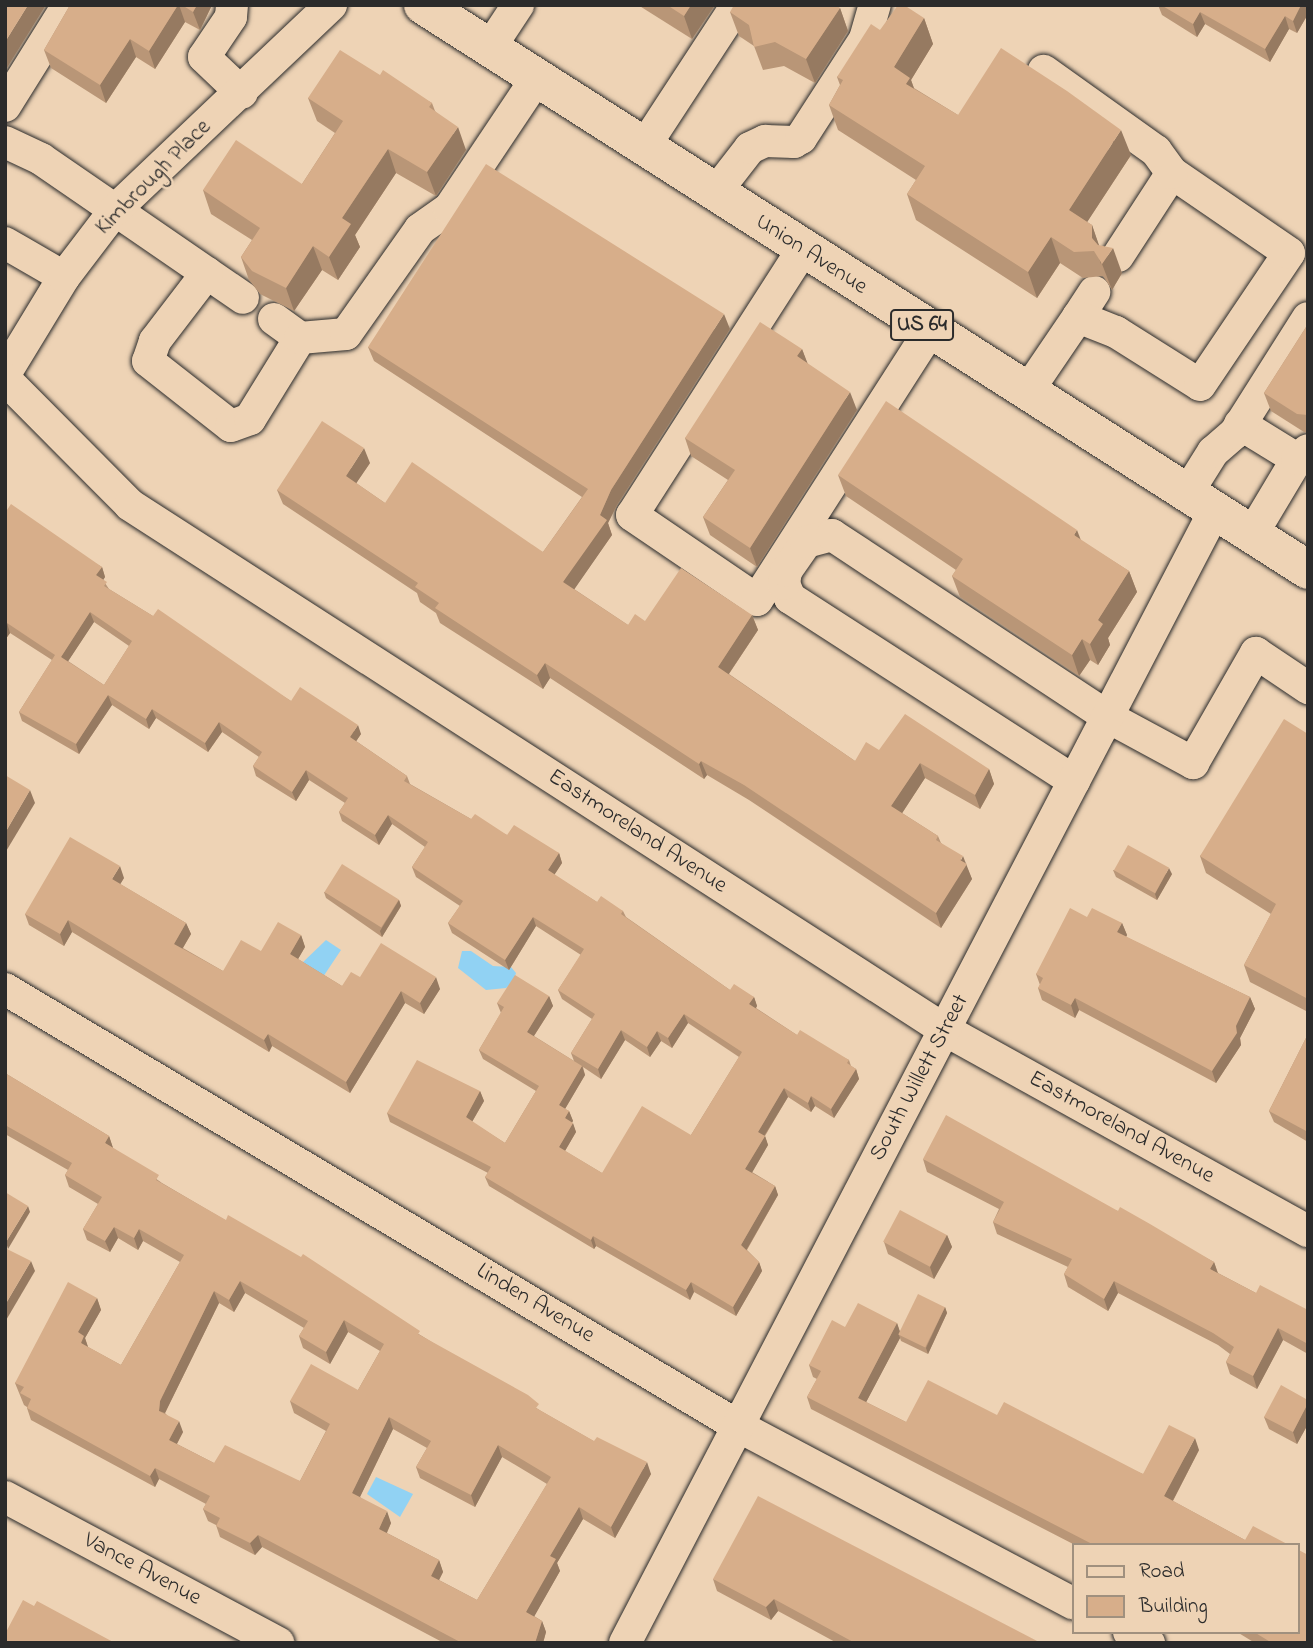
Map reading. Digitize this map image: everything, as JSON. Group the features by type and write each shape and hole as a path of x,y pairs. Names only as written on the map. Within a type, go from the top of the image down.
{"main road":[{"name":"Union Avenue","path":"422,5 1200,504 1308,570"}],"street":[{"path":"5,106 68,5"},
{"path":"232,5 231,17 204,57 242,93"},
{"name":"Kimbrough Place","path":"5,374 64,277 116,210 242,93 331,5"},
{"path":"489,49 518,5"},
{"path":"644,147 737,5"},
{"path":"715,193 750,148 765,141 794,142 801,138 865,39 875,5"},
{"path":"1027,392 1086,304 1116,332 1200,385 1289,253 1172,173 1156,151 1044,71"},
{"path":"274,319 300,338 346,334 420,229 449,209 536,79"},
{"path":"5,142 41,159 243,298"},
{"path":"1118,256 1172,173"},
{"path":"5,243 64,277"},
{"path":"803,249 632,515 757,600 930,331"},
{"path":"207,273 155,341 148,361 231,426 250,419 300,338"},
{"name":"South Willett Street","path":"625,1643 1108,717 1200,504 1213,452 1240,424 1308,318"},
{"name":"Eastmoreland Avenue","path":"5,379 130,505 945,1030 1308,1231"},
{"path":"1240,424 1302,455 1251,536"},
{"path":"1074,781 790,598 786,570 806,542 832,535 1108,717 1193,764 1256,653 1308,688"},
{"name":"Linden Avenue","path":"5,989 738,1426 1072,1602"},
{"name":"Vance Avenue","path":"5,1497 278,1643"},
{"path":"1133,1634 1149,1643"}],"water":[{"path":"326,940 341,950 323,977 300,965"},
{"path":"462,951 471,951 493,966 511,967 516,973 513,982 506,988 486,990 458,968"},
{"path":"376,1477 413,1494 400,1517 367,1494"}],"building":[{"path":"5,5 28,5 5,42"},
{"path":"70,5 178,5 149,51 130,39 100,85 44,50"},
{"path":"182,5 197,5 193,12"},
{"path":"667,5 691,5 684,16"},
{"path":"734,5 836,5 840,8 806,59 775,42 754,47 749,25 730,12"},
{"path":"898,5 904,5 924,18 894,67 910,78 906,84 958,115 1001,48 1121,130 1069,210 1092,225 1092,238 1098,245 1113,248 1102,264 1094,251 1074,252 1051,237 1028,272 907,194 925,166 829,105 843,80 837,77 871,24 880,30"},
{"path":"1161,5 1301,5 1293,21 1285,16 1265,49 1200,12 1193,24"},
{"path":"340,50 380,75 383,70 432,103 429,107 458,127 427,172 388,149 342,218 351,224 329,257 313,246 286,288 252,271 241,257 260,228 203,190 236,140 302,184 343,121 308,98"},
{"path":"486,164 724,314 611,490 600,515 607,520 563,582 628,625 635,614 645,621 681,568 752,615 718,667 855,761 866,742 879,750 905,714 989,769 975,795 920,763 891,806 938,836 936,840 963,856 960,860 967,864 936,913 744,785 701,761 699,764 545,663 537,675 435,608 439,603 415,587 418,583 277,490 322,421 364,448 346,476 385,503 412,462 543,552 588,489 368,347"},
{"path":"760,322 802,349 797,356 850,392 750,548 703,517 735,470 685,438"},
{"path":"1308,324 1308,415 1297,414 1264,393"},
{"path":"886,401 1077,530 1074,535 1129,571 1098,620 1103,624 1090,644 1082,639 1072,655 952,576 963,559 838,475"},
{"path":"11,504 102,567 96,575 107,582 104,586 153,616 158,609 291,701 300,687 358,725 350,737 407,776 404,781 471,819 475,814 507,835 514,825 559,853 548,870 597,902 601,896 623,911 621,914 730,990 734,984 754,997 749,1004 797,1035 800,1030 849,1060 847,1063 856,1069 831,1109 811,1096 808,1103 784,1088 758,1132 765,1136 745,1169 775,1186 741,1245 759,1262 733,1307 691,1282 686,1290 593,1236 591,1240 485,1177 491,1167 387,1113 417,1060 480,1091 466,1117 505,1143 539,1086 479,1050 504,1007 497,1003 515,975 549,996 527,1032 582,1066 559,1105 569,1111 565,1118 573,1123 559,1147 602,1173 642,1106 691,1135 742,1052 684,1014 668,1038 657,1031 647,1047 621,1030 598,1069 571,1053 595,1014 558,990 584,949 533,917 505,960 448,923 463,901 412,867 428,842 388,815 375,835 339,812 348,798 306,770 292,792 253,766 262,752 219,722 205,743 152,709 146,719 108,695 76,744 19,712 55,655 7,623 5,626 5,513","holes":["90,612 132,641 104,685 61,657"]},
{"path":"1284,719 1308,734 1308,999 1244,965 1276,904 1200,856"},
{"path":"5,775 30,790 5,833"},
{"path":"70,837 120,866 112,879 186,923 174,944 223,971 241,940 261,951 278,922 301,935 290,954 342,986 351,972 360,977 381,943 436,977 420,1003 401,991 346,1082 268,1034 264,1040 68,920 60,934 25,914"},
{"path":"1128,845 1169,868 1155,893 1114,870"},
{"path":"342,864 399,900 381,927 325,892"},
{"path":"1070,908 1087,917 1092,908 1122,923 1117,932 1250,997 1236,1026 1237,1033 1212,1071 1075,998 1071,1005 1038,988 1043,978 1036,974"},
{"path":"1308,1034 1308,1132 1269,1111"},
{"path":"5,1073 109,1136 105,1143 159,1175 156,1180 226,1220 228,1215 301,1257 303,1254 420,1331 418,1334 528,1395 539,1404 536,1408 594,1441 597,1437 647,1462 611,1527 579,1507 550,1556 556,1559 526,1612 542,1621 535,1643 462,1643 258,1535 250,1543 216,1526 220,1518 203,1509 210,1496 155,1468 150,1476 27,1408 31,1399 20,1393 24,1387 15,1383 68,1282 97,1298 78,1332 84,1336 81,1343 121,1365 184,1255 139,1229 134,1238 114,1227 105,1241 83,1229 102,1197 65,1175 72,1163 5,1125","holes":["240,1281 308,1321 299,1336 326,1352 344,1320 384,1344 358,1390 311,1364 290,1401 330,1424 300,1481 225,1445 214,1463 169,1440 179,1421 159,1411 160,1401 214,1291 229,1300","389,1417 431,1441 416,1467 471,1495 498,1445 551,1477 477,1600 431,1576 439,1560 379,1529 387,1511 352,1493"]},
{"path":"946,1115 1118,1211 1120,1207 1150,1224 1214,1262 1210,1269 1256,1293 1260,1285 1308,1310 1308,1344 1278,1328 1253,1376 1226,1362 1234,1347 1213,1333 1114,1281 1104,1299 1064,1274 1072,1259 993,1222 1004,1202 923,1159"},
{"path":"5,1192 28,1206 6,1242 5,1242"},
{"path":"900,1210 947,1235 930,1267 883,1242"},
{"path":"5,1248 31,1261 5,1305"},
{"path":"918,1294 945,1307 925,1348 898,1334"},
{"path":"858,1303 897,1323 858,1398 906,1422 928,1380 997,1415 1004,1402 1143,1474 1169,1425 1195,1438 1164,1496 1245,1540 1253,1526 1285,1543 1090,1543 807,1397 821,1371 809,1365 832,1320 845,1327"},
{"path":"1281,1385 1306,1399 1308,1396 1308,1408 1306,1407 1293,1432 1264,1417"},
{"path":"758,1496 1041,1643 855,1643 774,1599 766,1607 713,1579"},
{"path":"1299,1550 1308,1555 1308,1643 1272,1643 1257,1634 1299,1634"},
{"path":"23,1600 34,1606 37,1601 115,1643 5,1643 5,1634"}]}
